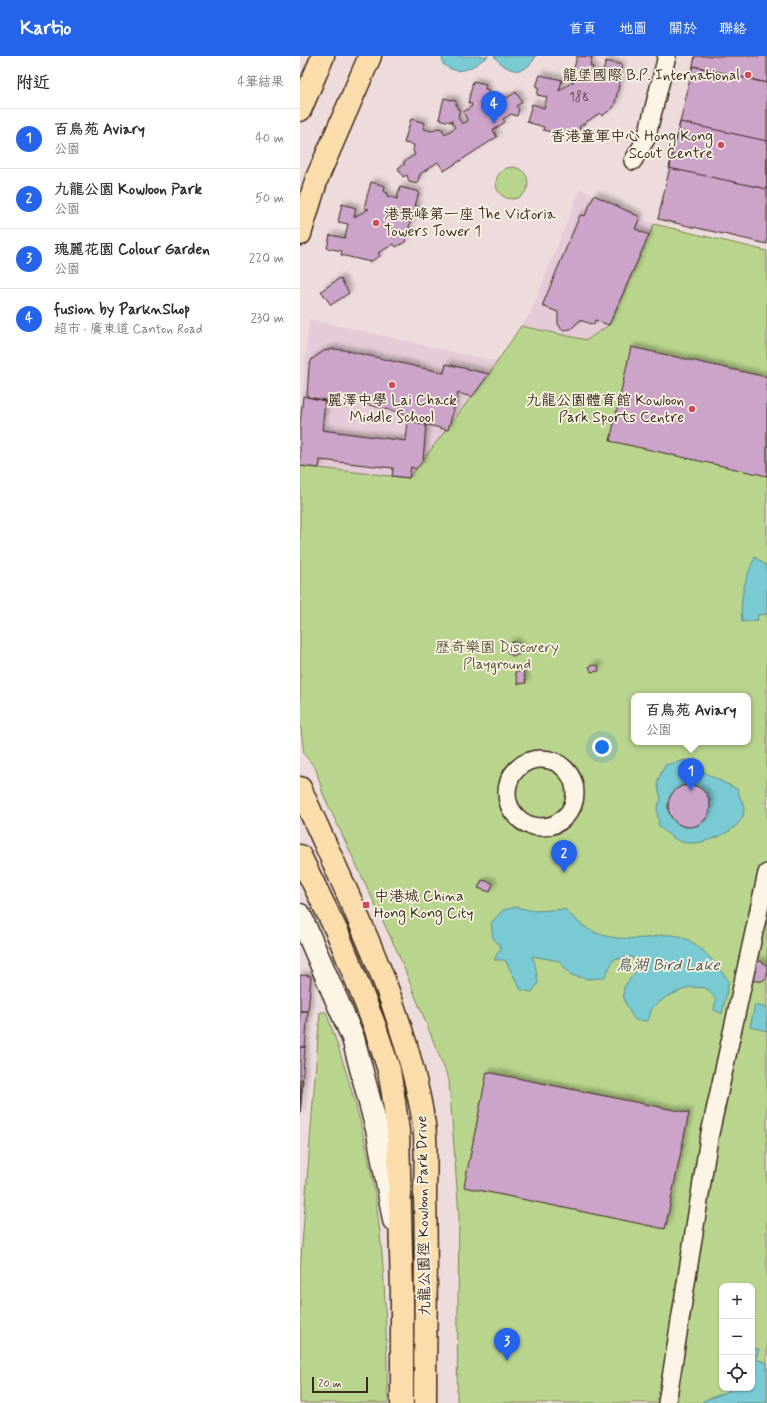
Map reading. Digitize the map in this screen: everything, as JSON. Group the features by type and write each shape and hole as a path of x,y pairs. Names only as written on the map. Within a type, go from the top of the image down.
{"main road":[{"path":"300,110 323,56"},
{"path":"300,234 317,178 370,56"},
{"name":"九龍公園徑 Kowloon Park Drive","path":"300,788 366,934 400,1023 415,1076 424,1126 426,1243 425,1403"},
{"name":"九龍公園徑 Kowloon Park Drive","path":"300,856 338,934 374,1024 388,1070 398,1131 402,1403"},
{"name":"九龍公園徑 Kowloon Park Drive","path":"302,923 353,1038 378,1132 401,1258"}],"street":[{"path":"633,161 646,139 667,56"},
{"path":"538,758 549,759 560,764 568,772 575,787 574,804 568,814 560,822 549,826 538,827 526,824 517,818 510,809 507,798 507,787 511,776 518,767 527,761 538,758"},
{"path":"667,1403 709,1138 767,873"}],"shaded area":[{"path":"580,189 654,224 609,325 587,340 521,326 530,314"},
{"name":"麗澤中學 Lai Chack Middle School","path":"309,319 498,362 448,430 409,478 300,466 300,424"}],"green space":[{"path":"512,167 523,172 528,183 523,194 512,199 501,194 496,183 501,172"},
{"name":"歷奇樂園 Discovery Playground","path":"654,224 767,251 767,1403 457,1403 459,1216 449,1080 398,953 323,794 316,769 304,754 300,721 300,466 409,478 489,374 521,326 587,340 609,325"},
{"path":"320,1012 326,1012 350,1085 363,1134 373,1184 380,1233 384,1281 388,1403 300,1403 300,1271"}],"water":[{"path":"442,56 488,56 472,67 461,71 449,68 443,64"},
{"path":"494,56 536,56 532,63 527,67 521,70 516,70 504,66"},
{"path":"755,557 767,566 767,614 757,615 758,620 742,622 742,597 748,573"},
{"path":"686,760 709,775 737,789 744,810 738,824 715,838 697,843 681,842 669,835 659,826 657,808 661,799 657,782 665,765","holes":["687,786 699,789 706,797 709,808 708,814 705,820 694,826 685,826 677,822 672,815 669,807 671,798 676,791"]},
{"name":"鳥湖 Bird Lake","path":"516,907 534,911 565,909 583,926 601,935 611,937 646,938 668,935 689,940 697,945 718,966 729,981 722,1014 714,1010 716,999 706,988 690,987 666,997 652,1008 648,1021 635,1020 624,1000 625,985 635,973 639,964 632,957 614,959 604,978 588,979 571,975 559,961 532,956 538,983 532,992 521,990 505,960 494,960 501,947 493,938 491,923 503,910"},
{"path":"755,1005 767,1008 767,1031 750,1027"},
{"path":"755,1348 759,1349 756,1359 767,1363 767,1403 703,1403 703,1401 729,1391 755,1391"}],"building":[{"path":"577,56 592,57 590,66 593,67 592,73 602,75 606,61 622,65 618,79 620,80 614,107 602,116 600,113 579,127 581,130 570,137 543,130 544,127 527,122 532,104 544,108 547,97 537,95 539,87 536,87 540,75 562,80 559,91 574,81 571,81"},
{"name":"龍堡國際 B.P. International","path":"695,56 767,56 767,83 693,66"},
{"name":"香港童軍中心 Hong Kong Scout Centre","path":"693,66 767,83 767,244 658,219"},
{"path":"473,81 486,84 485,89 489,90 487,97 496,101 505,96 507,98 516,92 522,102 516,106 519,109 517,116 511,114 503,119 505,122 493,130 497,137 444,171 438,162 420,174 417,184 409,182 407,175 403,177 398,168 405,164 403,162 415,155 413,150 414,145 404,143 411,119 425,123 423,129 432,131 437,128 442,129 445,134 455,128 451,120 450,122 439,119 444,98 456,101 456,105 458,105 457,109 460,109 458,117 462,124 468,121 463,112 471,107 472,104 468,103"},
{"path":"680,122 767,141 767,189 669,168"},
{"name":"港景峰第一座 The Victoria Towers Tower 1","path":"371,182 385,186 384,192 388,193 387,196 397,199 400,187 419,192 415,206 418,206 415,217 412,217 405,242 396,247 394,244 378,253 380,256 370,262 341,255 342,251 327,248 330,235 345,238 348,224 338,222 342,204 356,208 354,217 369,209 364,208"},
{"path":"594,195 640,217 635,229 649,235 609,325 595,320 594,325 580,320 571,329 562,330 558,324 558,312 542,306 580,215 585,216"},
{"path":"340,278 349,293 331,305 321,291"},
{"name":"九龍公園體育館 Kowloon Park Sports Centre","path":"631,347 767,377 767,476 610,441"},
{"name":"麗澤中學 Lai Chack Middle School","path":"333,349 344,350 444,373 446,364 489,374 472,397 458,393 448,430 408,420 409,415 331,395 329,402 307,397 309,366 312,359 324,351"},
{"path":"303,396 325,400 322,430 406,441 408,420 426,425 423,461 416,469 411,467 409,478 392,476 393,468 320,460 319,468 300,466 300,424"},
{"path":"514,642 519,644 521,649 519,654 514,656 509,654 507,649 509,644"},
{"path":"598,665 599,671 591,672 589,666"},
{"path":"523,671 526,683 518,684 515,672"},
{"path":"689,785 697,787 706,795 710,806 708,814 700,823 689,827 681,825 672,817 668,806 670,798 678,789"},
{"path":"482,880 493,883 490,892 478,888"},
{"path":"761,961 767,966 767,977 762,981 755,981 752,979 754,962"},
{"path":"300,975 311,976 308,1011 300,1011"},
{"path":"300,1011 308,1011 305,1047 300,1047"},
{"path":"300,1047 305,1047 300,1114"},
{"path":"487,1072 689,1113 665,1229 464,1187"},
{"path":"300,1080 303,1080 300,1114"}],"place":[{"name":"龍堡國際 B.P. International","path":"748,75"},
{"name":"fusion by ParknShop","path":"494,124"},
{"name":"香港童軍中心 Hong Kong Scout Centre","path":"721,145"},
{"name":"港景峰第一座 The Victoria Towers Tower 1","path":"376,223"},
{"name":"麗澤中學 Lai Chack Middle School","path":"392,385"},
{"name":"九龍公園體育館 Kowloon Park Sports Centre","path":"692,409"},
{"name":"百鳥苑 Aviary","path":"691,791"},
{"name":"九龍公園 Kowloon Park","path":"564,873"},
{"name":"中港城 China Hong Kong City","path":"366,905"},
{"name":"瑰麗花園 Colour Garden","path":"507,1361"}]}
